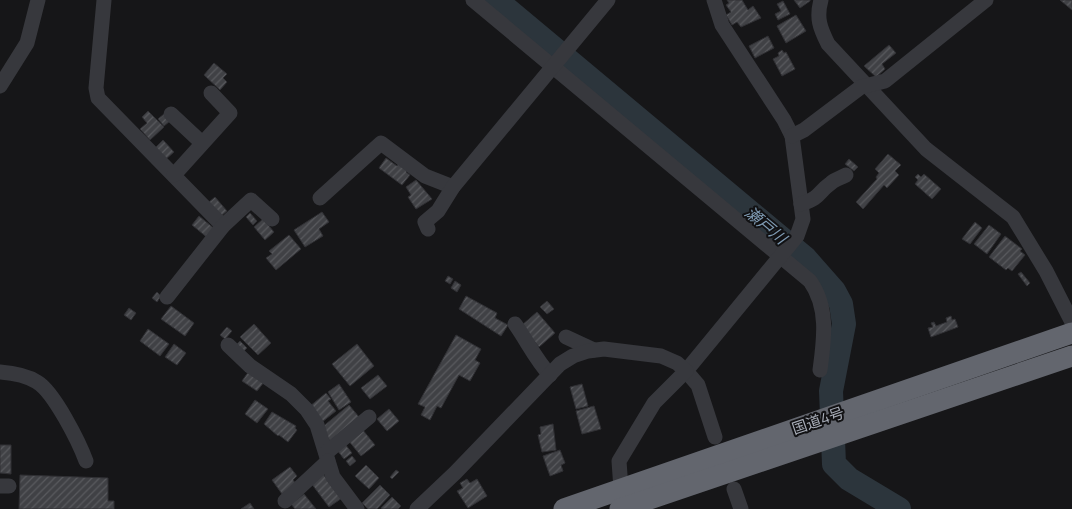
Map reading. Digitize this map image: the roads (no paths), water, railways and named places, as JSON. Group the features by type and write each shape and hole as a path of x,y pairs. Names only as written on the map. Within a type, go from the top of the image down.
{"highway":[{"name":"国道4号","path":"564,509 621,504 799,437 861,416 1072,333"},
{"name":"国道4号","path":"861,416 1072,356"}],"street":[{"path":"0,86 26,42 38,0"},
{"path":"104,0 96,88 98,98 223,226"},
{"path":"473,0 555,65 782,253 810,281 821,300 823,344 820,370"},
{"path":"428,229 425,222 438,210 453,187 608,0"},
{"path":"621,504 619,461 654,403 686,371 797,236 803,219 792,136 784,120 722,25 714,0"},
{"path":"821,0 818,14 819,26 828,44 926,149 1013,217 1046,272 1072,322"},
{"path":"792,136 804,130 861,86 885,81 977,3"},
{"path":"174,175 230,113 211,93"},
{"path":"171,114 202,143"},
{"path":"320,198 380,143 425,176 453,187"},
{"path":"801,204 821,195 830,183 846,175"},
{"path":"167,297 223,226 251,200 272,219"},
{"path":"515,324 534,351 538,362 550,375"},
{"path":"566,337 594,350"},
{"path":"228,346 250,366 291,394 307,410 317,425 333,477 356,509"},
{"path":"416,509 454,473 560,364 573,356 594,350 604,349 661,356 678,362 698,386 715,437"},
{"path":"0,372 22,376 40,383 70,428 86,460"},
{"path":"284,501 369,417"},
{"path":"734,489 741,509"}],"waterway":[{"name":"瀬戸川","path":"496,0 805,258 834,291 841,304 844,324 831,391 834,464 849,479 899,509"}]}
